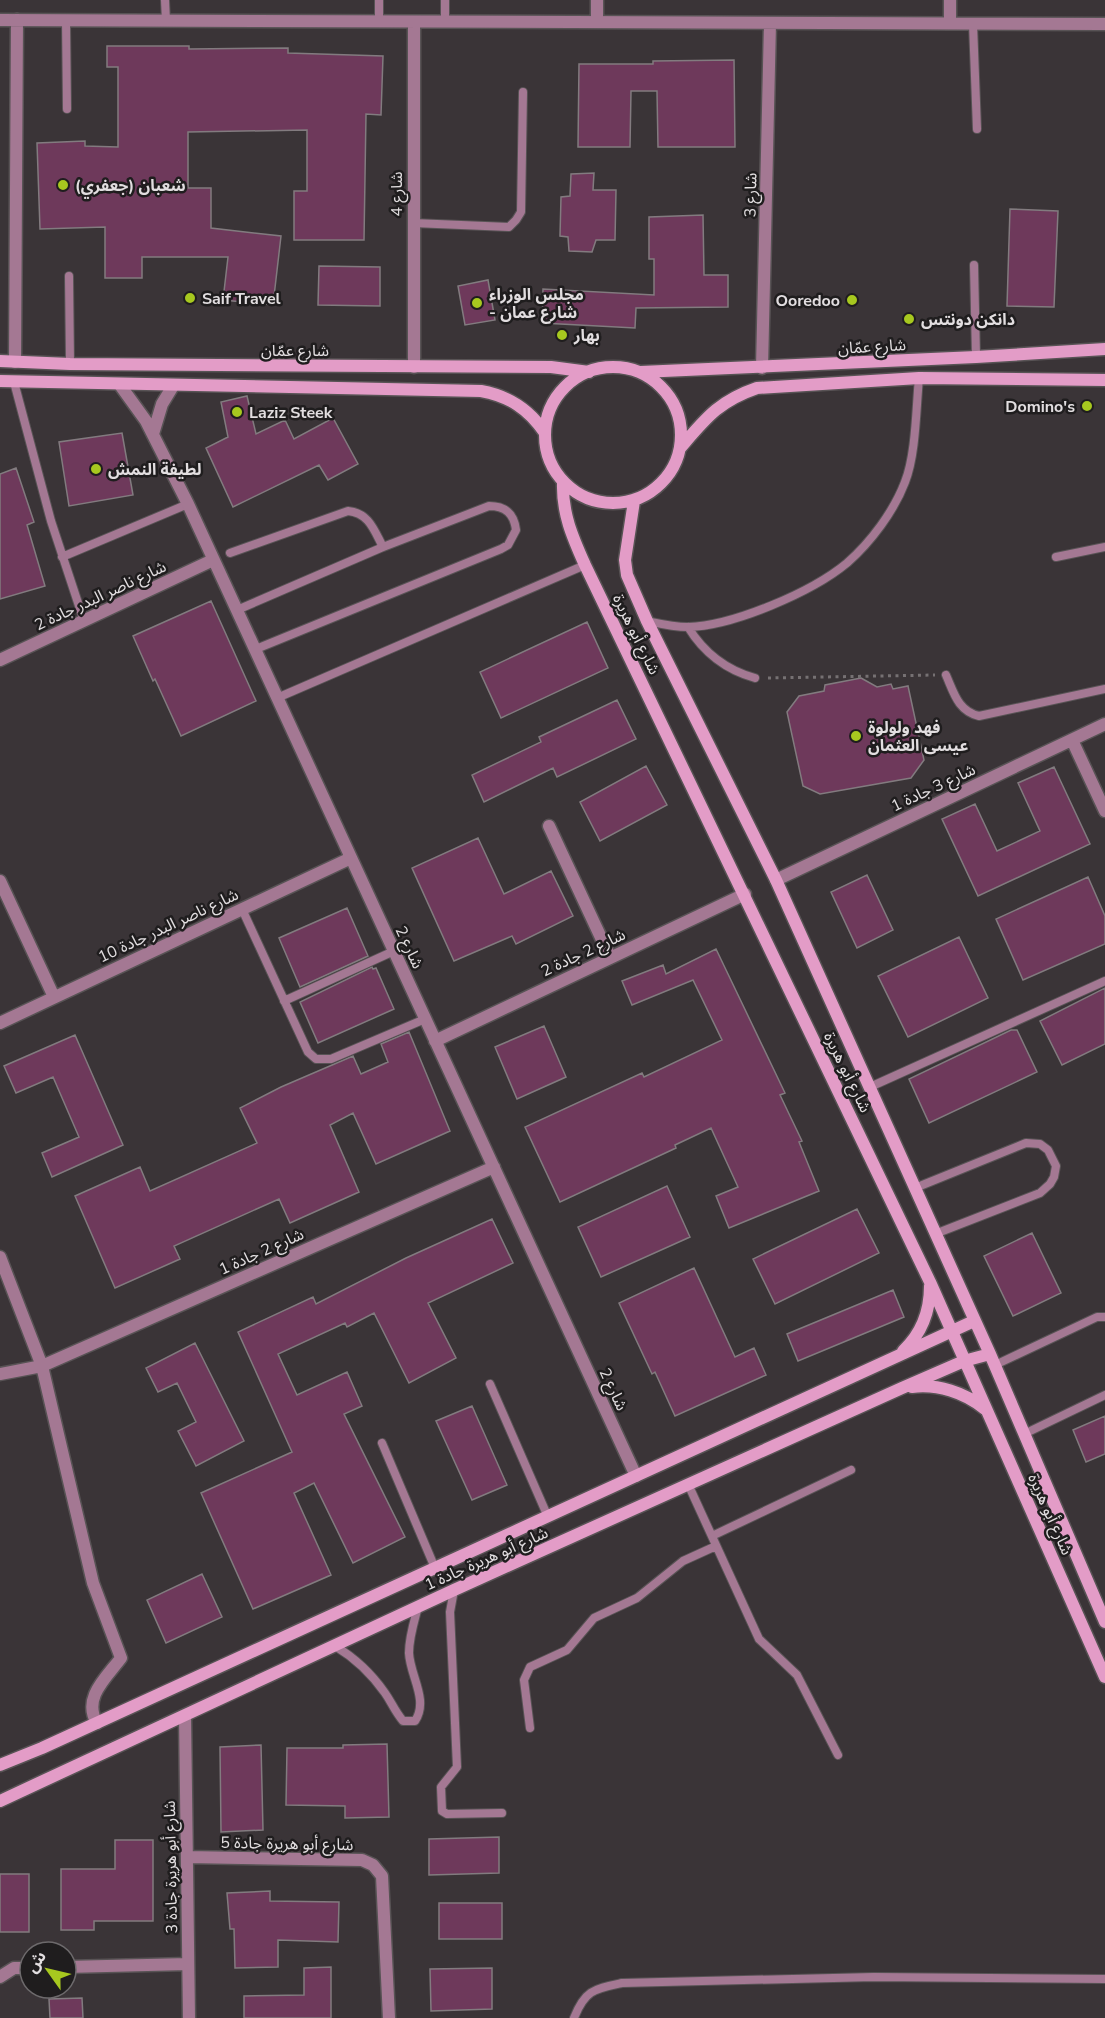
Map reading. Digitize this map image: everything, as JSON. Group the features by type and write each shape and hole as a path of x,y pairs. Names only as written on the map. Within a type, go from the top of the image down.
{"street":[{"path":"597,0 597,22"},
{"path":"950,0 950,23"},
{"path":"0,20 1105,24"},
{"path":"15,362 17,20"},
{"name":"شارع 4","path":"414,22 414,367"},
{"name":"شارع 3","path":"762,368 770,23"},
{"name":"شارع عمّان","path":"641,372 1105,350"},
{"name":"شارع عمّان","path":"0,361 70,364 551,367 589,372"},
{"path":"606,367 641,372 665,390 680,417 681,447 676,462 664,481 647,495 634,501 604,504 582,496 563,483 549,460 545,433 547,417 553,402 574,379 589,372 606,367"},
{"path":"681,447 710,413 736,395 757,388 919,378 1105,380"},
{"path":"0,381 481,391 494,393 518,404 538,422 545,433"},
{"name":"شارع 2","path":"120,385 138,408 153,434 188,504 636,1476"},
{"path":"153,434 162,404 173,386"},
{"name":"شارع أبو هريرة","path":"563,483 564,511 568,527 585,565 930,1282 1105,1677"},
{"name":"شارع أبو هريرة","path":"634,501 625,560 627,575 647,621 776,880 992,1359 1105,1622"},
{"name":"شارع ناصر البدر جادة 2","path":"0,660 213,560"},
{"name":"شارع 3 جادة 1","path":"776,880 1105,724"},
{"path":"1072,740 1105,811"},
{"path":"549,826 610,957"},
{"name":"شارع ناصر البدر جادة 10","path":"0,1023 351,858"},
{"path":"0,881 54,997"},
{"name":"شارع 2 جادة 2","path":"435,1041 745,894"},
{"name":"شارع 2 جادة 1","path":"0,1374 42,1366 494,1167"},
{"path":"0,1257 42,1366 93,1583 121,1658 92,1698 91,1713 97,1723"},
{"path":"897,1356 914,1338 925,1317 930,1282"},
{"name":"شارع أبو هريرة جادة 1","path":"0,1765 97,1723 974,1321"},
{"name":"شارع أبو هريرة جادة 1","path":"0,1801 454,1590 902,1388 964,1361 992,1359"},
{"path":"902,1388 929,1386 942,1388 966,1396 987,1411"},
{"name":"شارع أبو هريرة جادة 3","path":"185,1716 189,2018"},
{"name":"شارع أبو هريرة جادة 5","path":"187,1857 362,1860 373,1865 382,1876 389,2018"},
{"path":"78,1967 188,1964"},
{"path":"0,1977 18,1968"}],"lane":[{"path":"165,0 165,21"},
{"path":"379,0 379,21"},
{"path":"445,0 445,22"},
{"path":"66,20 68,109"},
{"path":"974,24 977,129"},
{"path":"413,223 509,227 516,220 520,212 523,92"},
{"path":"974,265 976,357"},
{"path":"69,276 70,364"},
{"path":"647,621 688,627 725,621 781,601 847,563 890,512 906,480 910,464 919,378"},
{"path":"14,382 62,557 84,621"},
{"path":"62,557 188,504"},
{"path":"237,610 383,547 489,506 505,509 515,522 516,530 513,538 501,549 256,649"},
{"path":"230,553 348,511 360,513 370,522 383,547"},
{"path":"1056,557 1105,547"},
{"path":"277,698 585,565"},
{"path":"688,627 700,645 716,660 735,671 756,678"},
{"path":"946,675 962,708 966,712 979,716 1105,689"},
{"path":"242,909 308,1052 321,1060 331,1059 425,1019"},
{"path":"284,1001 394,951"},
{"path":"870,1087 1105,981"},
{"path":"915,1188 1026,1143 1044,1145 1056,1166 1054,1177 1040,1193 935,1234"},
{"path":"992,1359 1097,1317 1105,1317"},
{"path":"490,1384 548,1517"},
{"path":"1024,1434 1105,1395"},
{"path":"382,1443 435,1568"},
{"path":"712,1536 851,1470"},
{"path":"688,1485 759,1640 797,1675 838,1755"},
{"path":"530,1728 524,1680 530,1667 567,1650 594,1618 637,1598 683,1561 716,1546"},
{"path":"454,1590 450,1612 457,1767 441,1787 442,1810 447,1814 502,1813"},
{"path":"336,1646 353,1657 373,1678 386,1695 393,1710 404,1721 415,1721 420,1713 420,1702 409,1656 411,1634 418,1607"},
{"path":"574,2018 581,2001 597,1989 622,1983 874,1977 1105,1979"}],"path":[{"path":"756,678 946,675"}],"building":[{"path":"107,46 189,46 189,49 288,48 288,53 383,56 381,115 366,114 364,240 294,240 294,191 307,191 307,130 188,132 188,188 211,188 211,228 281,236 273,305 223,300 228,257 142,257 142,278 105,278 105,227 40,229 37,143 85,141 85,146 118,147 118,67 107,67"},
{"path":"734,60 735,147 658,147 657,91 631,91 630,147 578,147 579,64 653,64 653,61"},
{"path":"594,173 593,190 616,190 615,240 596,240 592,252 569,251 568,237 560,236 561,197 570,196 571,174"},
{"path":"1010,209 1058,211 1054,307 1007,306"},
{"path":"703,215 704,275 728,275 728,307 636,308 635,328 542,323 543,289 654,295 654,259 649,259 649,217"},
{"path":"319,266 380,267 380,306 318,305"},
{"name":"مجلس الوزراء - شارع عمان","path":"488,280 495,320 465,325 458,286"},
{"path":"247,396 256,434 285,420 294,439 333,418 358,464 328,480 319,465 233,507 206,448 228,437 221,402"},
{"name":"لطيفة النمش","path":"122,433 133,495 69,506 59,442"},
{"path":"16,468 34,522 27,525 45,586 0,599 0,474"},
{"path":"211,601 256,701 181,736 133,636"},
{"path":"587,622 608,668 501,718 480,672"},
{"name":"فهد ولولوة عيسى العثمان","path":"861,678 877,687 891,684 893,689 908,686 924,760 911,778 820,794 803,786 787,712 799,696 824,691 825,685"},
{"path":"617,700 636,739 557,777 553,768 484,802 472,775 541,742 539,737"},
{"path":"646,766 667,805 600,841 580,802"},
{"path":"1054,767 1090,844 978,896 942,819 975,804 997,851 1040,831 1018,783"},
{"path":"478,838 504,894 551,871 573,916 516,944 512,936 454,961 412,868"},
{"path":"867,875 893,930 857,948 831,892"},
{"path":"1088,877 1105,916 1105,944 1023,980 996,919"},
{"path":"347,908 368,956 300,987 279,938"},
{"path":"959,937 988,998 908,1037 878,976"},
{"path":"716,949 785,1093 780,1095 802,1141 799,1142 819,1191 729,1228 716,1196 738,1187 711,1128 675,1145 676,1148 560,1202 525,1127 642,1073 644,1077 722,1040 693,980 632,1005 622,981 663,965 666,974"},
{"path":"372,967 376,968 394,1009 318,1043 300,1002"},
{"path":"1105,988 1105,1044 1062,1065 1040,1021"},
{"path":"544,1026 566,1077 517,1099 495,1047"},
{"path":"1011,1030 1017,1030 1037,1072 929,1123 909,1079"},
{"path":"409,1032 450,1131 376,1164 353,1113 330,1125 359,1192 290,1223 279,1199 174,1246 180,1259 115,1288 75,1196 140,1167 150,1191 257,1143 240,1108 281,1087 353,1056 361,1074 388,1062 381,1044"},
{"path":"75,1035 123,1145 52,1177 42,1153 79,1137 53,1077 16,1093 4,1066"},
{"path":"667,1186 690,1237 601,1277 578,1227"},
{"path":"857,1209 879,1253 775,1304 753,1259"},
{"path":"492,1219 513,1263 428,1303 456,1358 409,1383 374,1313 347,1327 345,1323 278,1354 297,1395 347,1372 362,1406 344,1414 405,1537 353,1563 314,1483 294,1493 331,1575 253,1609 201,1493 292,1452 238,1332 313,1297 316,1304 406,1258"},
{"path":"1032,1233 1061,1293 1013,1316 984,1256"},
{"path":"694,1268 735,1357 754,1348 766,1375 675,1416 655,1372 652,1374 619,1303"},
{"path":"893,1290 904,1317 798,1361 787,1334"},
{"path":"195,1343 244,1441 196,1466 178,1431 196,1422 177,1383 158,1392 146,1368"},
{"path":"472,1406 507,1485 472,1500 436,1421"},
{"path":"1105,1416 1105,1454 1086,1462 1073,1430"},
{"path":"202,1574 222,1617 166,1643 147,1600"},
{"path":"387,1744 389,1817 345,1818 345,1806 286,1805 287,1748 343,1748 343,1745"},
{"path":"261,1745 263,1830 221,1832 220,1747"},
{"path":"499,1837 499,1873 429,1875 429,1839"},
{"path":"115,1840 153,1840 153,1921 94,1921 94,1930 61,1930 61,1869 115,1869"},
{"path":"0,1874 29,1874 29,1932 0,1932"},
{"path":"270,1891 270,1901 339,1902 338,1942 278,1940 278,1967 235,1968 234,1929 230,1929 227,1893"},
{"path":"439,1903 502,1903 502,1939 439,1939"},
{"path":"331,1967 331,2018 244,2018 244,1996 304,1995 304,1968"},
{"path":"492,1968 492,2009 431,2011 430,1969"},
{"path":"82,1998 83,2018 50,2018 49,2000 78,2000"}],"place":[{"name":"شعبان (جعفري)","path":"63,185"},
{"name":"Saif Travel","path":"190,298"},
{"name":"Ooredoo","path":"852,300"},
{"name":"مجلس الوزراء - شارع عمان","path":"477,303"},
{"name":"دانكن دونتس","path":"909,319"},
{"name":"بهار","path":"562,335"},
{"name":"Domino's","path":"1087,406"},
{"name":"Laziz Steek","path":"237,412"},
{"name":"لطيفة النمش","path":"96,469"},
{"name":"فهد ولولوة عيسى العثمان","path":"856,736"}]}
